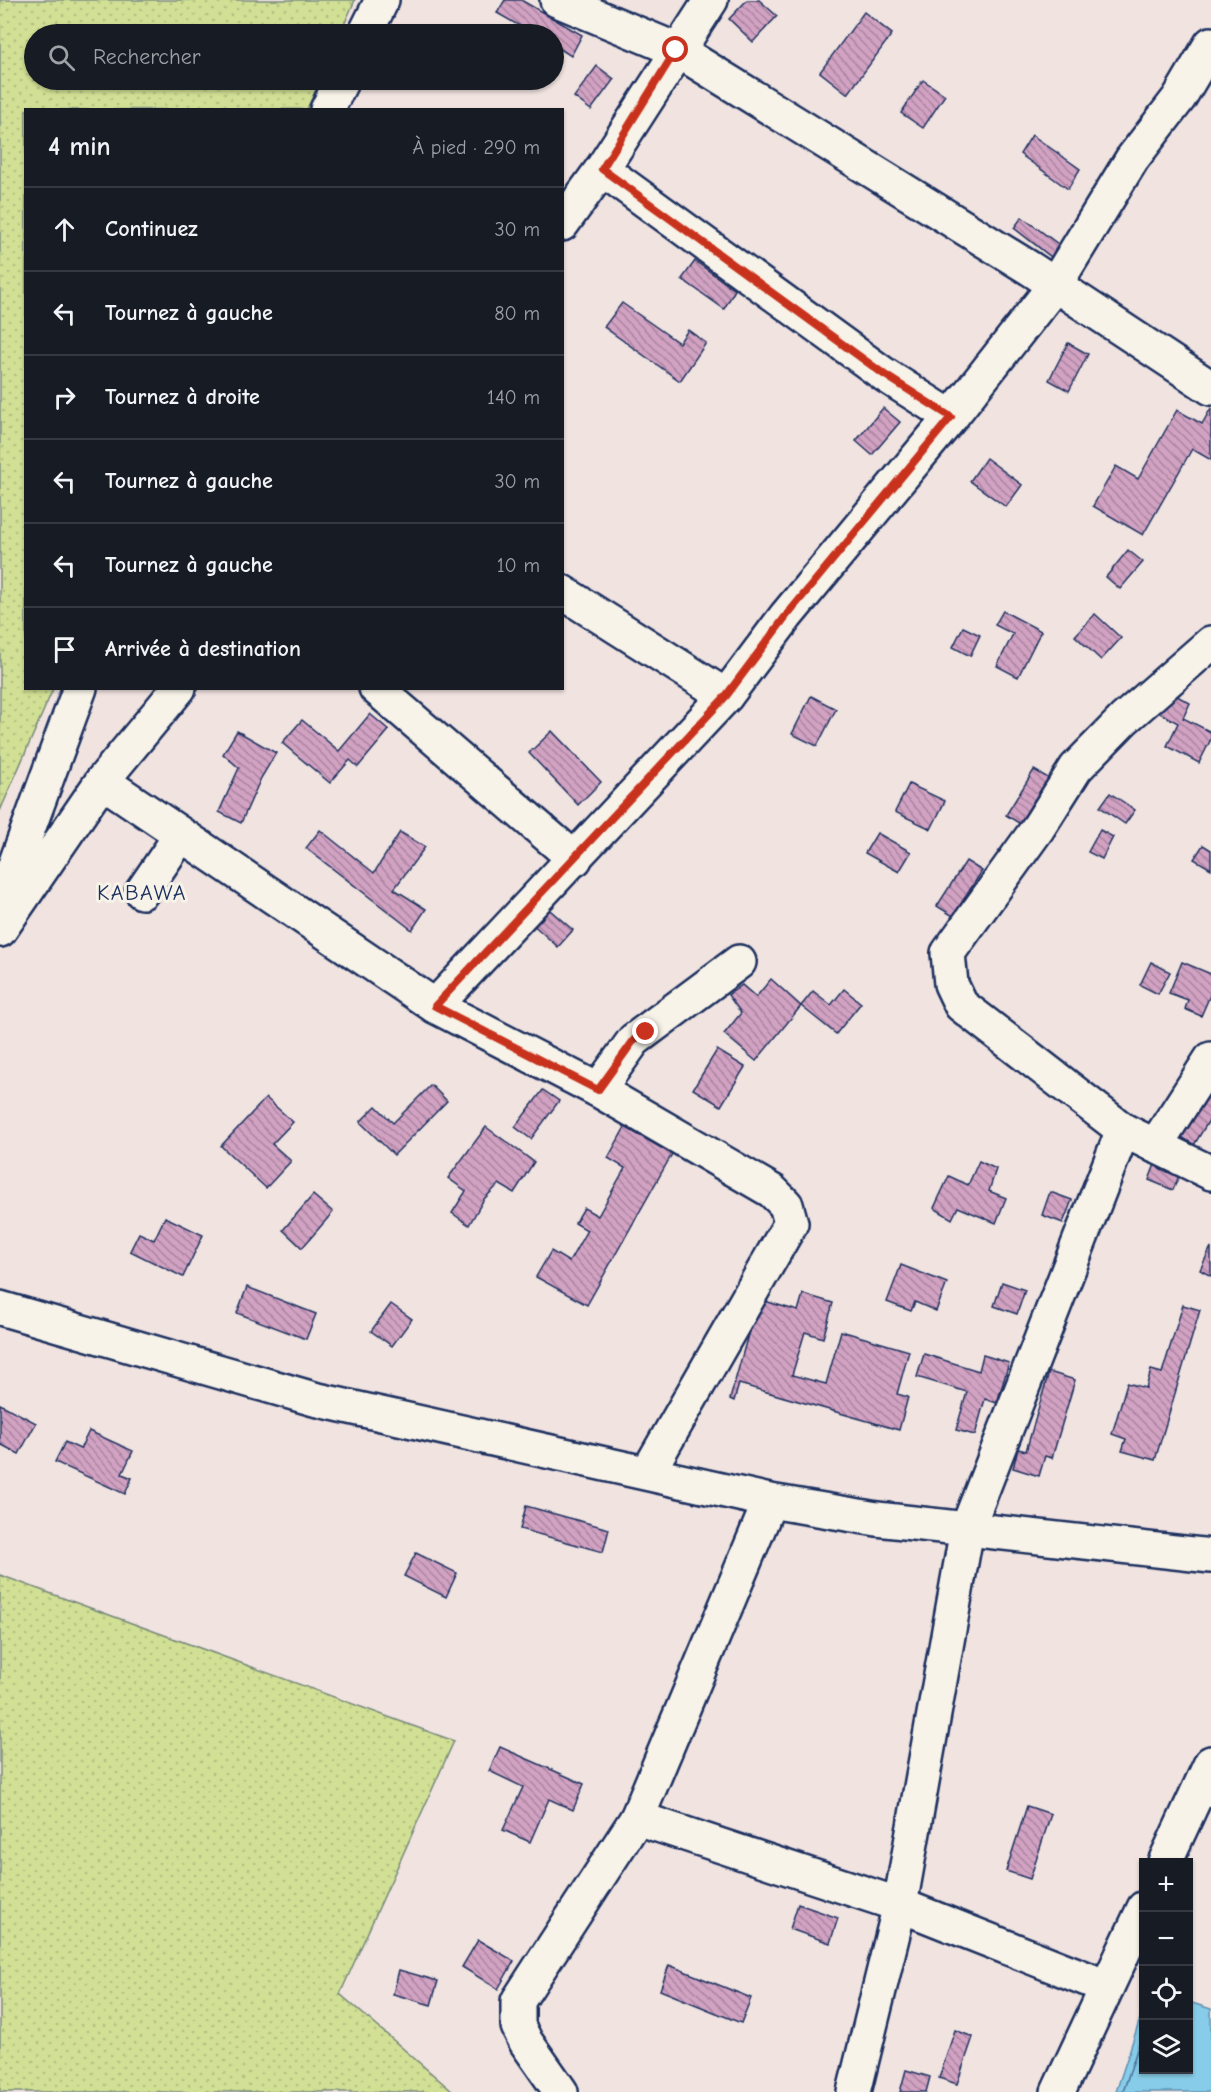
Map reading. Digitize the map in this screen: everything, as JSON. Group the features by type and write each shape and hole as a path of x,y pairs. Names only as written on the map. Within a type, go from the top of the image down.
{"main road":[{"path":"370,24 382,0"},
{"path":"557,0 676,50 1055,285 1211,388"},
{"path":"564,221 602,169 676,50 711,0"},
{"path":"435,1006 726,696 786,616 951,417 1055,285 1132,159 1179,98 1211,44"},
{"path":"328,108 337,90"},
{"path":"602,169 885,375 951,417"},
{"path":"564,592 726,696"},
{"path":"1211,643 1124,719 1076,768 1038,828 948,952 951,984 961,1005 1123,1130 1211,1173"},
{"path":"0,906 79,690"},
{"path":"0,930 102,781 177,690"},
{"path":"378,690 575,859"},
{"path":"102,781 435,1006 598,1090 772,1191 786,1205 791,1223 648,1472"},
{"path":"142,892 181,835"},
{"path":"598,1090 634,1040 739,962"},
{"path":"1155,1146 1211,1059"},
{"path":"854,2092 900,1905 967,1529 1123,1130"},
{"path":"0,1308 314,1399 770,1501 877,1519 1211,1556"},
{"path":"561,2092 526,2042 518,2026 518,2001 637,1818 770,1501"},
{"path":"1167,1858 1211,1764"},
{"path":"637,1818 900,1905 1107,1987"},
{"path":"1058,2092 1141,1912"}],"green space":[{"path":"0,0 355,0 344,24 24,24 24,90 316,90 307,108 24,108 24,690 53,690 0,811"},
{"path":"0,1575 454,1741 340,1994 453,2092 0,2092"}],"water":[{"path":"1193,2003 1211,2009 1211,2092 1116,2092 1139,2022 1139,2074 1193,2074"}],"building":[{"path":"505,0 521,0 563,24 516,24 497,13"},
{"path":"747,0 759,0 777,16 753,42 729,19"},
{"path":"864,12 892,34 848,94 820,72"},
{"path":"564,25 582,35 571,56 564,51"},
{"path":"597,66 614,79 591,110 574,97"},
{"path":"923,80 945,95 923,128 901,113"},
{"path":"1032,135 1080,169 1068,189 1020,154"},
{"path":"1022,217 1062,247 1055,260 1014,228"},
{"path":"695,261 735,290 724,309 682,279"},
{"path":"622,303 679,343 688,330 706,343 680,381 604,327"},
{"path":"1068,343 1088,354 1069,391 1049,380"},
{"path":"883,408 900,422 872,455 856,441"},
{"path":"1211,408 1211,460 1192,449 1143,535 1093,506 1116,466 1138,479 1177,410 1202,424"},
{"path":"986,458 1022,485 1006,507 970,481"},
{"path":"1128,550 1143,562 1120,589 1106,577"},
{"path":"1003,611 1041,631 1018,677 997,666 1013,634 995,625"},
{"path":"1095,614 1121,638 1101,660 1075,636"},
{"path":"963,627 980,635 970,656 953,647"},
{"path":"1166,690 1190,703 1183,718 1211,732 1211,739 1199,763 1167,746 1178,723 1156,711"},
{"path":"811,696 836,709 817,746 792,734"},
{"path":"370,714 389,730 358,767 350,760 330,783 282,743 302,720 339,751"},
{"path":"237,731 276,753 261,778 241,823 219,812 239,768 223,754"},
{"path":"552,731 601,782 578,805 529,753"},
{"path":"1034,770 1050,779 1022,825 1006,815"},
{"path":"909,784 945,801 931,829 895,812"},
{"path":"1110,793 1135,810 1125,824 1100,807"},
{"path":"320,830 374,873 400,832 425,847 394,889 426,909 412,930 306,848"},
{"path":"1100,830 1113,837 1102,859 1088,852"},
{"path":"877,833 911,852 899,872 865,853"},
{"path":"1203,845 1211,850 1211,869 1194,859"},
{"path":"966,861 982,871 953,916 937,906"},
{"path":"543,904 573,930 558,947 529,921"},
{"path":"1151,962 1170,972 1158,994 1140,985"},
{"path":"1182,962 1211,974 1211,993 1201,1016 1185,1009 1188,1000 1169,993"},
{"path":"771,979 801,1006 756,1061 724,1034 741,1013 728,995 742,985 756,997"},
{"path":"844,989 861,1003 836,1034 801,1006 813,991 831,1005"},
{"path":"717,1050 745,1067 721,1106 693,1089"},
{"path":"1211,1079 1211,1117 1194,1145 1177,1134"},
{"path":"431,1085 447,1101 394,1155 360,1122 376,1106 393,1123"},
{"path":"543,1090 559,1101 531,1139 515,1127"},
{"path":"266,1098 293,1122 272,1144 291,1161 266,1188 221,1146"},
{"path":"486,1127 534,1162 514,1193 499,1184 484,1199 469,1225 452,1213 466,1191 448,1178"},
{"path":"625,1127 672,1154 587,1305 536,1277 551,1251 569,1262 587,1230 575,1223 584,1208 598,1216 625,1168 608,1158"},
{"path":"1157,1159 1182,1169 1173,1190 1149,1180"},
{"path":"979,1161 996,1169 989,1191 1006,1198 996,1223 958,1207 952,1219 934,1208 949,1176 968,1185"},
{"path":"1050,1192 1072,1200 1063,1223 1042,1215"},
{"path":"313,1195 333,1212 302,1248 283,1230"},
{"path":"165,1217 203,1235 183,1277 130,1251 139,1233 154,1240"},
{"path":"1211,1247 1211,1276 1200,1270"},
{"path":"901,1265 947,1283 936,1311 915,1302 911,1311 887,1302"},
{"path":"1002,1282 1025,1290 1017,1314 994,1306"},
{"path":"247,1287 316,1314 306,1339 237,1313"},
{"path":"803,1294 833,1303 823,1338 805,1332 792,1375 826,1384 841,1331 909,1351 897,1394 908,1397 899,1430 739,1384 734,1401 730,1399 758,1299 798,1311"},
{"path":"391,1304 412,1319 392,1346 371,1331"},
{"path":"1183,1305 1200,1310 1155,1460 1122,1451 1126,1439 1112,1434 1127,1383 1146,1388 1151,1370 1162,1373"},
{"path":"924,1354 979,1371 983,1355 1009,1363 997,1403 985,1399 975,1435 956,1430 967,1392 917,1377"},
{"path":"1049,1372 1075,1380 1052,1458 1045,1456 1039,1476 1013,1468 1018,1449 1026,1451"},
{"path":"0,1404 36,1423 19,1454 0,1444"},
{"path":"89,1431 133,1451 122,1474 132,1478 125,1494 55,1462 65,1442 80,1449"},
{"path":"526,1506 609,1529 603,1552 520,1529"},
{"path":"416,1553 457,1573 446,1597 404,1576"},
{"path":"500,1747 584,1784 573,1810 549,1799 530,1842 503,1830 523,1787 489,1771"},
{"path":"1027,1806 1051,1814 1030,1879 1006,1871"},
{"path":"798,1904 838,1918 830,1943 790,1929"},
{"path":"478,1940 514,1961 498,1989 462,1967"},
{"path":"669,1965 751,1998 741,2023 660,1990"},
{"path":"399,1970 438,1981 431,2005 393,1994"},
{"path":"955,2030 973,2037 957,2084 939,2078"},
{"path":"906,2070 930,2077 926,2092 900,2092"}],"district":[{"name":"KABAWA","path":"142,892"}],"route":[{"path":"646,1032 634,1040 627,1053 598,1090 435,1006 726,696 786,616 951,417 885,375 602,169 676,50"}]}
